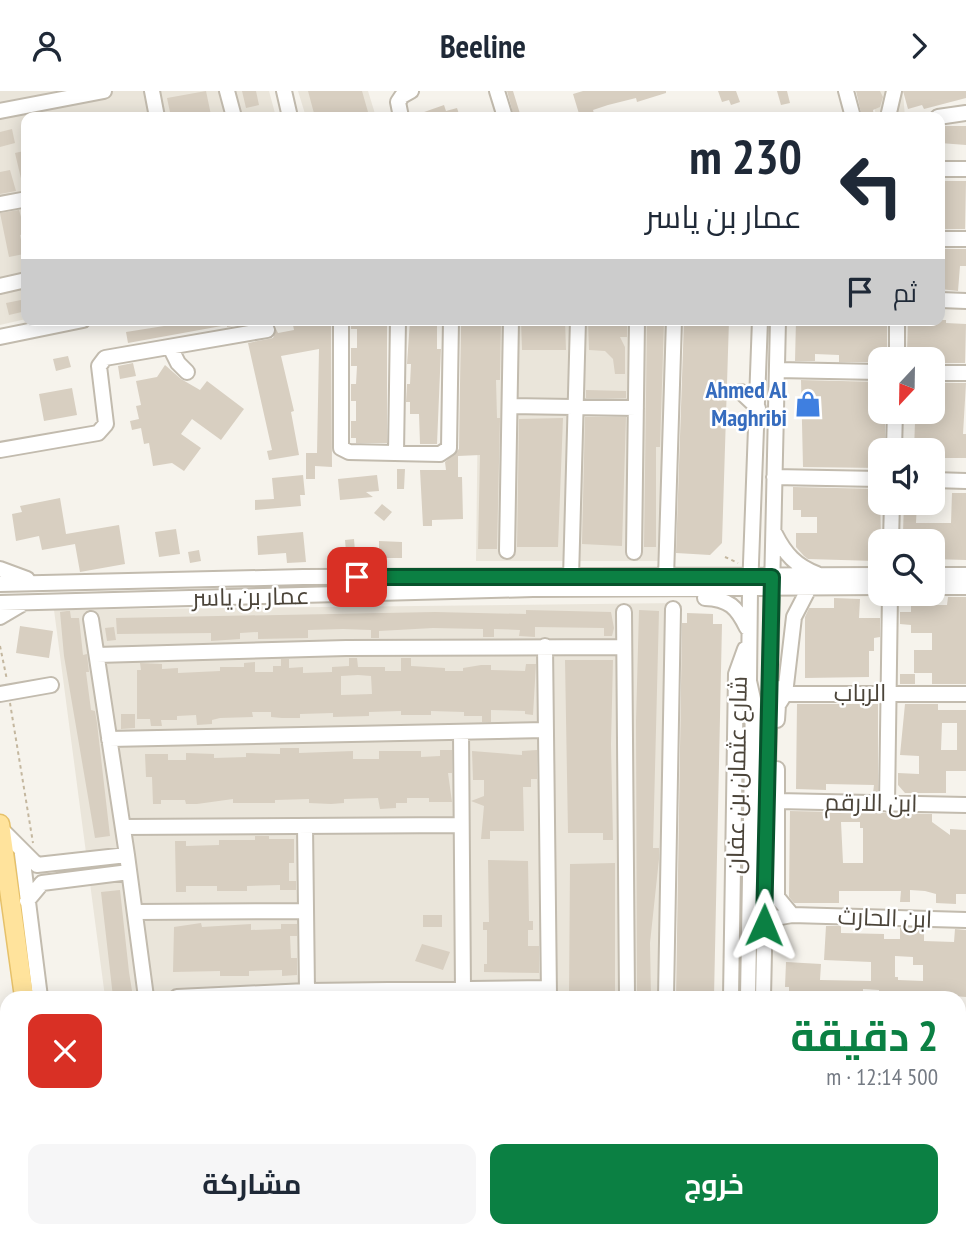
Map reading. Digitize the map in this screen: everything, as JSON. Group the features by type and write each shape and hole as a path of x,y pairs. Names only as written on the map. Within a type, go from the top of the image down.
{"main road":[{"path":"0,827 23,991"}],"street":[{"path":"0,111 104,91"},
{"path":"152,91 156,112"},
{"path":"227,91 233,112"},
{"path":"284,91 289,112"},
{"path":"400,112 398,103 402,96 411,91"},
{"path":"497,91 503,112"},
{"path":"846,91 852,112"},
{"path":"889,112 894,91"},
{"path":"945,116 966,113"},
{"path":"945,169 966,169"},
{"path":"0,204 21,200"},
{"path":"945,239 966,239"},
{"path":"0,285 21,281"},
{"path":"945,300 966,300"},
{"path":"0,337 54,326"},
{"path":"341,326 340,446 346,451 443,454 449,448 451,326"},
{"path":"396,453 398,326"},
{"path":"507,551 512,326"},
{"path":"571,578 578,326"},
{"path":"634,552 637,326"},
{"path":"666,577 674,326"},
{"name":"شارع عثمان بن عفان","path":"748,991 753,699 749,681 760,326"},
{"name":"شارع عثمان بن عفان","path":"763,991 773,721 769,669 778,326"},
{"path":"897,326 897,347"},
{"path":"0,450 98,433 106,425 99,366 105,358 267,330"},
{"path":"170,347 173,356 187,372"},
{"path":"777,370 868,372"},
{"path":"945,373 966,373"},
{"path":"741,392 758,408"},
{"path":"510,406 636,408"},
{"path":"774,477 868,479"},
{"path":"945,480 966,481"},
{"path":"773,530 784,552 800,568 825,577"},
{"path":"0,569 36,581"},
{"name":"عمار بن ياسر","path":"0,603 772,583 868,575"},
{"path":"945,575 966,575"},
{"name":"عمار بن ياسر","path":"0,584 36,581 303,577 666,577 751,583"},
{"name":"عمار بن ياسر","path":"772,583 808,590 868,588"},
{"path":"945,587 966,587"},
{"path":"533,589 570,597 722,599 739,611 750,635"},
{"path":"792,915 777,897 777,801 773,721 785,694 794,617 808,590"},
{"path":"0,617 27,601"},
{"path":"887,803 890,606"},
{"path":"666,991 673,609"},
{"path":"624,612 626,991"},
{"path":"90,619 145,991"},
{"name":"شارع عثمان بن عفان","path":"732,991 736,674 750,635"},
{"path":"97,655 545,646 624,647"},
{"path":"545,646 549,991"},
{"path":"769,669 774,685 785,694"},
{"path":"5,693 51,685"},
{"name":"الرباب","path":"785,694 966,694"},
{"path":"109,739 546,730"},
{"path":"305,826 307,991 463,991 461,732"},
{"name":"ابن الارقم","path":"777,801 966,805"},
{"path":"123,827 461,825"},
{"path":"0,827 28,859 42,866 127,855"},
{"path":"28,859 27,901 39,991"},
{"path":"27,901 42,883 129,871"},
{"path":"765,888 775,876"},
{"path":"135,912 306,912"},
{"name":"ابن الحارث","path":"764,925 775,918 792,915 966,920"}],"path":[{"path":"725,557 738,563"},
{"path":"0,646 28,859"}],"shaded area":[{"path":"0,91 269,91 275,112 21,112 21,320 0,325"},
{"path":"298,91 368,91 374,112 304,112"},
{"path":"872,91 909,91 903,93 905,112 875,112"},
{"path":"479,326 669,326 661,561 476,561"},
{"path":"678,603 673,991 104,991 54,610"}],"building":[{"path":"206,91 210,112 170,112 167,98"},
{"path":"242,91 256,91 259,105 246,108"},
{"path":"308,91 362,91 368,112 314,112"},
{"path":"507,91 513,91 519,112 513,112"},
{"path":"583,91 666,91 637,102 636,98 608,105 594,112 578,112 573,94"},
{"path":"718,91 736,91 740,102 731,105 729,100 722,102"},
{"path":"777,91 787,91 790,103 781,105"},
{"path":"856,91 880,91 883,97 880,107 873,112 861,112"},
{"path":"903,91 966,91 966,98 924,109 922,105 908,109"},
{"path":"444,105 446,111 457,108 458,112 424,112"},
{"path":"945,126 966,126 966,145 945,143"},
{"path":"12,129 15,143 0,147 0,132"},
{"path":"21,152 21,178 15,153"},
{"path":"10,170 16,191 0,194 0,172"},
{"path":"945,181 966,181 965,229 945,229"},
{"path":"19,210 21,255 9,257 0,213"},
{"path":"945,249 966,249 966,266 960,266 958,291 945,290"},
{"path":"21,300 21,312 9,315 6,303"},
{"path":"945,320 946,323 966,324 965,363 945,363 945,347 907,347 908,326 945,326"},
{"path":"164,326 222,326 128,343 126,332"},
{"path":"293,326 331,326 332,467 315,466 315,479 306,479 306,453 317,453 319,349 281,356 294,411 291,412 299,455 269,460 267,451 272,450 248,343 273,338 276,329 278,333 294,330"},
{"path":"351,326 387,326 387,443 356,443 356,438 351,438 351,421 356,421 356,401 351,401 351,384 356,384 357,366 351,366 351,348 357,348 357,329 351,329"},
{"path":"410,326 437,326 437,349 441,349 437,444 420,444 419,414 410,414 410,402 406,402 411,364 407,364"},
{"path":"461,326 501,326 500,380 496,380 497,418 500,418 497,549 478,549 480,455 458,456 458,477 462,477 463,519 432,520 432,526 423,526 420,470 446,470 445,462 459,449"},
{"path":"521,326 565,326 566,350 522,350"},
{"path":"588,326 627,326 627,337 620,337 625,347 625,374 615,374 613,359 605,351 589,350"},
{"path":"647,326 664,326 660,447 656,447 656,547 644,547"},
{"path":"684,326 729,326 722,543 710,555 676,553"},
{"path":"796,326 887,326 887,347 868,347 868,362 839,362 839,355 815,354 815,361 795,361"},
{"path":"68,356 71,367 56,371 53,359"},
{"path":"133,363 136,376 120,379 118,366"},
{"path":"165,365 200,390 207,381 244,409 221,440 192,419 181,434 201,448 184,471 172,463 153,466 149,443 144,444 141,428 132,430 130,421 139,419 136,406 141,405 136,381 157,377"},
{"path":"801,380 868,382 868,424 885,424 885,438 868,438 868,468 803,467"},
{"path":"945,383 966,383 963,434 966,434 966,458 945,458 945,438 914,438 915,424 945,424"},
{"path":"72,388 77,415 44,421 39,394"},
{"path":"586,390 626,391 626,398 586,398"},
{"path":"585,417 626,417 622,546 582,544"},
{"path":"563,418 558,547 517,547 519,419"},
{"path":"397,469 405,469 404,489 397,489"},
{"path":"303,475 305,495 300,495 301,506 255,510 255,500 274,499 272,478"},
{"path":"377,475 379,491 366,492 373,497 340,500 338,479"},
{"path":"793,487 868,489 868,515 880,515 881,529 868,529 868,561 808,559 796,547 796,533 817,533 817,517 801,517 801,510 793,510"},
{"path":"952,493 966,493 966,560 945,559 945,529 903,529 904,515 916,515 916,523 951,523"},
{"path":"60,498 66,534 119,525 125,564 80,572 75,544 42,550 39,536 16,541 12,514 22,512 20,506"},
{"path":"382,504 392,512 384,521 374,513"},
{"path":"176,529 180,554 159,557 155,532"},
{"path":"303,532 306,562 287,563 286,553 258,555 257,536"},
{"path":"354,539 355,551 346,552 345,540"},
{"path":"379,541 402,542 402,558 379,558"},
{"path":"199,550 201,561 190,563 188,552"},
{"path":"948,597 966,597 966,684 932,684 932,673 914,673 914,650 932,650 932,633 911,633 911,625 900,624 900,612 911,612 911,606 947,605"},
{"path":"834,598 860,599 859,618 880,618 880,637 874,638 874,651 869,651 869,677 805,678 805,617 809,608 834,608"},
{"path":"526,610 611,612 614,628 612,636 604,636 604,628 535,627 535,637 519,636 520,630 494,629 494,637 483,637 483,629 433,628 379,631 379,638 371,638 371,630 343,629 308,630 308,638 258,639 258,632 240,633 240,639 211,641 211,633 117,634 116,618 435,612 526,614"},
{"path":"639,610 659,611 653,848 659,848 659,859 650,943 651,991 637,991 636,721"},
{"path":"70,611 71,618 79,618 83,655 87,654 89,672 86,672 91,710 95,711 97,723 110,836 95,838 64,656 60,612"},
{"path":"687,613 713,614 713,624 722,624 714,991 676,991 682,623 687,623"},
{"path":"20,626 53,631 49,658 16,653"},
{"path":"114,627 116,640 107,641 105,628"},
{"path":"349,658 357,658 358,667 385,667 385,671 401,671 401,658 411,658 411,666 445,668 445,671 463,671 463,668 491,665 491,670 525,671 526,664 536,664 533,715 525,714 525,711 491,710 491,722 482,722 482,716 464,716 464,712 431,711 431,715 401,715 401,711 369,712 369,716 333,717 333,713 300,714 300,718 282,718 271,717 271,712 252,712 253,717 220,718 212,720 212,724 197,725 196,715 177,716 177,720 161,720 162,726 151,726 150,719 137,719 137,670 141,670 140,663 162,664 162,669 178,668 178,673 220,671 220,667 244,667 244,663 255,662 255,672 273,672 273,666 281,666 281,659 289,659 289,668 303,667 303,673 332,672 332,667 349,666","holes":["341,676 371,676 372,694 341,695"]},
{"path":"565,660 613,660 613,840 603,840 603,833 568,833"},
{"path":"900,674 915,674 915,684 900,684"},
{"path":"797,704 878,704 878,793 873,793 874,785 826,784 826,790 796,789"},
{"path":"905,704 938,704 938,710 966,710 966,771 946,771 946,793 905,793 898,785 898,773 919,774 919,756 900,755","holes":["942,723 957,723 957,750 941,750"]},
{"path":"121,714 135,714 135,728 121,729"},
{"path":"280,748 299,748 299,753 353,751 353,759 379,759 379,751 421,751 421,757 440,756 440,750 452,750 452,773 448,773 452,802 407,798 407,803 396,803 396,808 380,809 378,798 344,799 344,803 331,804 309,803 309,799 275,800 275,803 233,803 233,799 197,804 186,804 185,800 161,800 161,804 153,804 152,777 146,777 145,754 168,754 168,760 186,760 186,753 214,754 214,758 246,757 246,753 280,754"},
{"path":"537,750 537,779 531,779 531,787 523,787 524,831 490,831 490,839 481,839 484,806 471,801 484,796 484,780 473,780 472,751 522,755 522,751"},
{"path":"790,811 932,814 932,822 950,835 950,829 966,830 966,894 956,894 956,904 936,903 936,894 910,890 910,902 900,902 901,891 839,891 839,903 794,903 789,897","holes":["841,822 860,822 860,828 863,828 863,863 843,863"]},
{"path":"255,836 294,839 294,863 289,863 289,881 296,881 296,890 280,890 280,885 247,886 247,891 217,891 217,886 186,886 186,892 176,892 175,841 186,841 186,846 219,845 219,840 255,840"},
{"path":"488,860 528,861 529,921 533,921 533,930 528,930 528,946 539,946 539,973 484,972 484,964 487,964 487,930 483,930 483,922 489,922"},
{"path":"615,863 615,991 569,991 570,864"},
{"path":"120,890 132,991 112,991 101,892"},
{"path":"423,915 442,915 442,927 423,927"},
{"path":"201,923 202,927 251,924 251,930 281,929 281,924 297,924 297,936 290,936 291,958 297,958 297,975 282,976 282,970 249,971 249,976 220,976 220,971 173,972 174,927"},
{"path":"826,926 841,926 841,933 884,934 884,939 900,939 900,928 924,930 924,941 954,942 955,929 966,930 966,991 789,991 789,987 785,987 786,962 821,964 820,980 871,981 871,962 824,960","holes":["895,956 913,957 913,965 923,965 923,981 898,980 898,977 895,977"]},
{"path":"422,944 450,952 443,970 415,961"}],"place":[{"name":"Ahmed Al Maghribi","path":"808,404"}],"route":[{"path":"357,577 772,577 764,925"}]}
